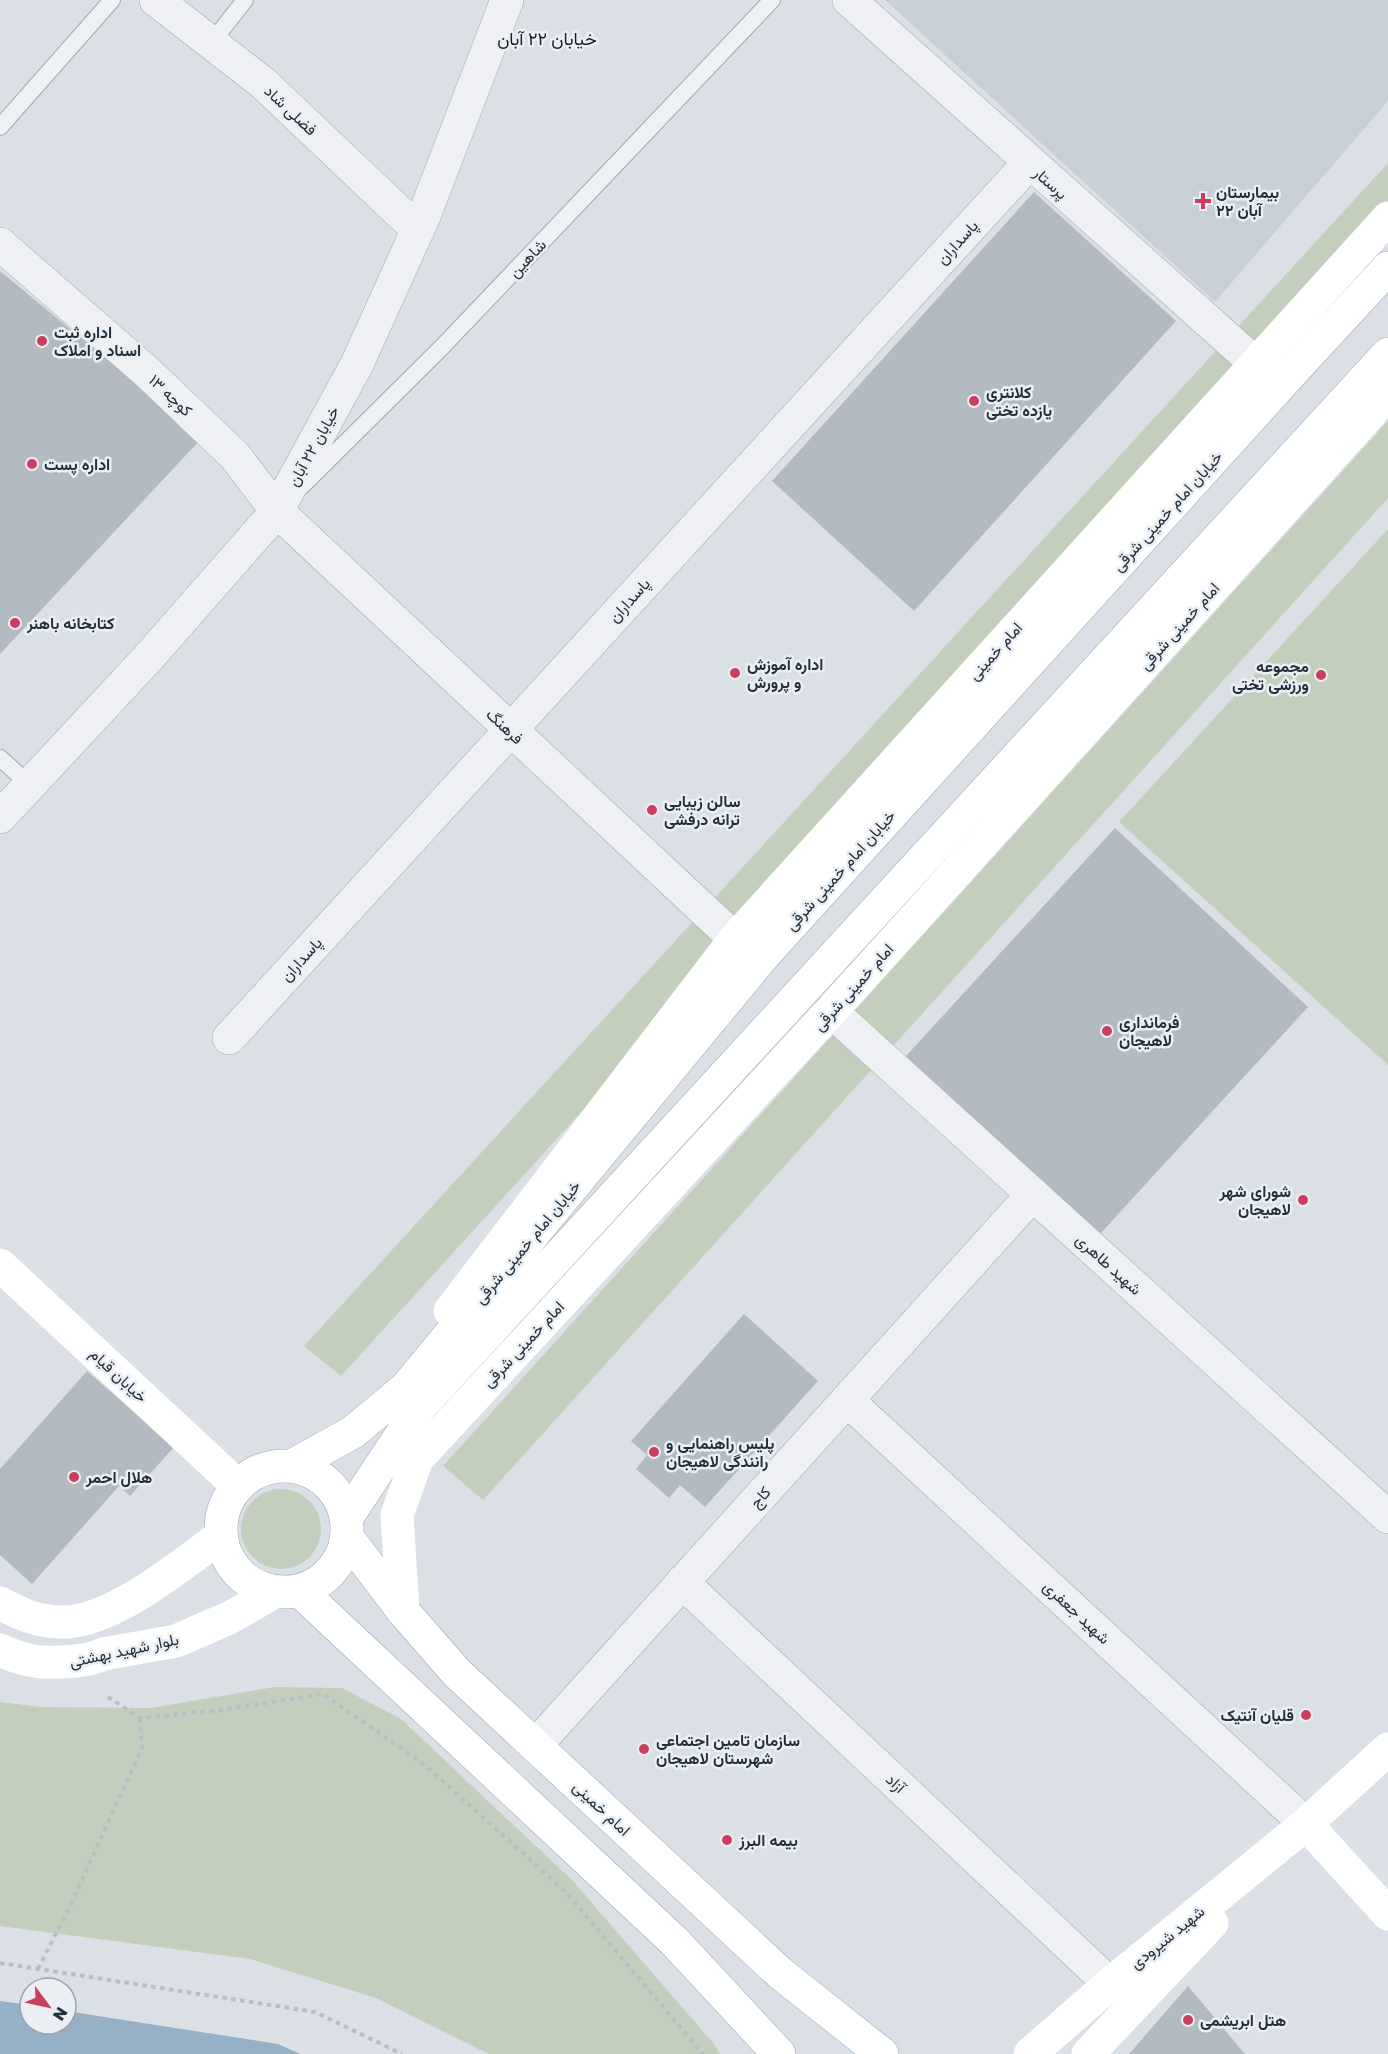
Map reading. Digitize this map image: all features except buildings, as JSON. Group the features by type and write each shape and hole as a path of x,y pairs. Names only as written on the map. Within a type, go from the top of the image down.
{"main road":[{"path":"1255,363 1388,218"},
{"name":"خیابان امام خمینی شرقی","path":"292,1466 353,1431 406,1388 763,956 1388,268"},
{"name":"خیابان امام خمینی شرقی","path":"347,1527 419,1408 1388,354"},
{"name":"امام خمینی","path":"735,939 1255,363"},
{"name":"امام خمینی شرقی","path":"403,1611 397,1515 417,1459 831,1011 1388,394"},
{"path":"353,1431 426,1343 735,939"},
{"name":"خیابان قیام","path":"0,1265 238,1486"},
{"path":"292,1466 311,1471 328,1483 340,1498 347,1527 339,1561 323,1580 287,1591 255,1585 238,1573 230,1562 221,1536 222,1518 228,1500 238,1486 254,1473 272,1467 292,1466"},
{"name":"امام خمینی","path":"347,1527 403,1611 457,1673 780,1973 882,2054"},
{"path":"0,1603 19,1614 41,1621 63,1622 95,1616 131,1598 221,1536"},
{"path":"287,1591 675,1942 779,2054"},
{"name":"بلوار شهید بهشتی","path":"0,1650 17,1658 48,1664 95,1659 103,1654 176,1641 287,1591"},
{"name":"شهید شیرودی","path":"1030,2054 1110,1984 1306,1824 1388,1749"},
{"path":"1306,1824 1388,1914"},
{"name":"شهید شیرودی","path":"1088,2054 1306,1824"}],"street":[{"name":"فضلی شاد","path":"156,0 262,83 418,230"},
{"name":"خیابان ۲۲ آبان","path":"0,816 148,658 277,511 357,364 418,230 507,0"},
{"name":"پرستار","path":"849,0 1255,363"},
{"name":"پاسداران","path":"229,1038 1029,163"},
{"name":"کوچه ۱۳","path":"0,244 147,372 235,456 277,511"},
{"name":"فرهنگ","path":"277,511 735,939"},
{"name":"شهید طاهری","path":"831,1011 1388,1517"},
{"name":"کاج","path":"535,1746 1033,1194"},
{"name":"شهید جعفری","path":"847,1400 1306,1824"},
{"name":"آزاد","path":"682,1582 1110,1984"}],"lane":[{"path":"0,127 112,0"},
{"path":"212,42 245,0"},
{"name":"شاهین","path":"277,511 443,346 772,0"},
{"path":"0,758 30,785"}],"path":[{"path":"108,1697 140,1718 220,1710 323,1695 425,1765 565,1891 703,2054"},
{"path":"39,1969 142,1748 140,1718"},
{"path":"0,1963 315,2012 402,2054"}],"shaded area":[{"name":"بیمارستان ۲۲ آبان","path":"885,0 1388,0 1388,101 1215,302"}],"green space":[{"path":"1388,163 1388,226 341,1376 304,1346"},
{"path":"1388,421 1388,498 483,1500 443,1466"},
{"name":"مجموعه ورزشی تختی","path":"1388,529 1388,1065 1119,822"},
{"path":"281,1489 296,1492 309,1501 318,1514 321,1529 318,1544 309,1557 296,1566 281,1569 266,1566 253,1557 244,1544 241,1529 244,1514 253,1501 266,1492"},
{"path":"275,1687 342,1688 401,1719 572,1880 714,2044 720,2054 489,2054 376,1998 250,1959 0,1926 0,1702 41,1707 150,1708"}],"water":[{"path":"0,2001 18,2003 18,2036 78,2036 78,2013 278,2044 300,2054 0,2054"}],"place":[{"name":"بیمارستان ۲۲ آبان","path":"1203,201"},
{"name":"اداره ثبت اسناد و املاک","path":"42,341"},
{"name":"کلانتری یازده تختی","path":"974,401"},
{"name":"اداره پست","path":"32,464"},
{"name":"کتابخانه باهنر","path":"15,623"},
{"name":"اداره آموزش و پرورش","path":"735,673"},
{"name":"مجموعه ورزشی تختی","path":"1321,675"},
{"name":"سالن زیبایی ترانه درفشی","path":"652,810"},
{"name":"فرمانداری لاهیجان","path":"1107,1031"},
{"name":"شورای شهر لاهیجان","path":"1303,1200"},
{"name":"پلیس راهنمایی و رانندگی لاهیجان","path":"654,1452"},
{"name":"هلال احمر","path":"74,1477"},
{"name":"قلیان آنتیک","path":"1306,1715"},
{"name":"سازمان تامین اجتماعی شهرستان لاهیجان","path":"644,1749"},
{"name":"بیمه البرز","path":"727,1840"},
{"name":"هتل ابریشمی","path":"1188,2020"}],"district":[{"name":"خیابان ۲۲ آبان","path":"547,38"}]}
